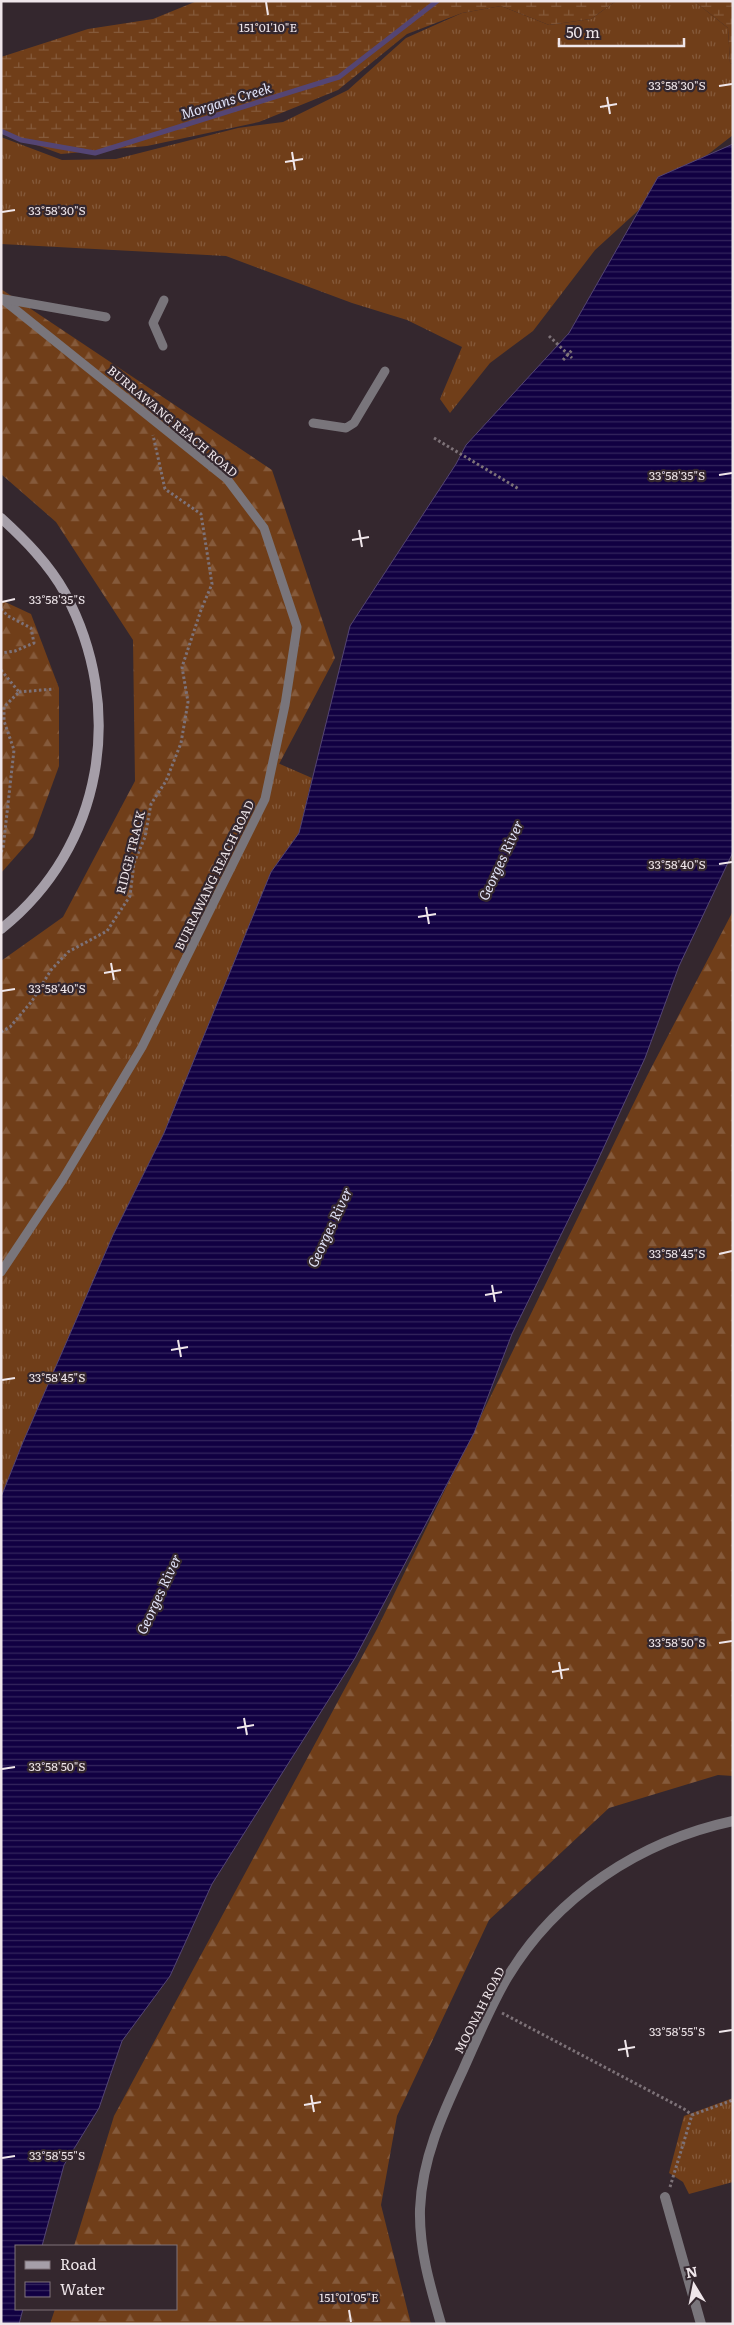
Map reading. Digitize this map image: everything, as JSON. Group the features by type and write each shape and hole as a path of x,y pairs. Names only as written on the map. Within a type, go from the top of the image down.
{"main road":[{"path":"1,518 41,559 64,592 90,654 96,682 99,712 95,775 82,821 63,859 50,878 23,910 1,929"}],"street":[{"name":"MOONAH ROAD","path":"442,2324 422,2245 420,2208 426,2164 437,2128 491,2008 508,1976 546,1926 575,1898 608,1873 667,1841 733,1821"},
{"path":"665,2196 701,2324"}],"lane":[{"path":"2,299 106,317"},
{"name":"BURRAWANG REACH ROAD","path":"1,1272 63,1179 142,1046 219,896 265,799 285,705 297,627 264,528 227,479 2,299"},
{"path":"163,346 153,323 164,300"},
{"path":"313,423 346,428 354,423 385,371"}],"path":[{"path":"549,336 572,358"},
{"path":"563,360 574,349"},
{"name":"RIDGE TRACK","path":"1,1032 10,1027 32,1001 51,970 68,952 107,930 130,896 134,863 145,837 151,804 166,781 181,743 188,702 182,667 201,610 212,584 201,514 165,489 150,416"},
{"path":"434,438 519,489"},
{"path":"1,609 8,616 31,628 34,642 15,651 1,653"},
{"path":"1,670 19,692"},
{"path":"1,852 4,849 14,750 4,721 2,705 19,692 54,689"},
{"path":"508,2016 692,2115"},
{"path":"692,2115 733,2100"},
{"path":"665,2196 674,2179 692,2115"}],"green space":[{"path":"197,1 616,1 591,19 549,25 501,6 462,13 407,34 338,90 259,122 147,146 61,154 1,132 1,57 88,29 153,19"},
{"path":"616,1 694,1 728,28 730,63 733,64 733,135 653,197 595,250 533,331 490,363 450,413 440,399 462,347 407,320 352,303 226,256 1,244 1,137 62,160 116,159 238,128 283,122 348,90 406,38 462,13 501,6 549,25 591,19"},
{"path":"694,1 733,1 733,64 730,63 728,28"},
{"path":"1,289 272,470 335,658 1,1291 1,961 63,917 135,781 133,640 56,522 1,474"},
{"path":"1,600 31,614 59,688 59,766 33,837 1,873"},
{"path":"257,754 312,778 299,833 271,872 164,1133 113,1235 1,1497 1,1287"},
{"path":"733,911 733,1776 718,1775 609,1808 489,1920 397,2116 381,2205 411,2324 50,2324 55,2310 178,2310 178,2245 74,2245 114,2116 377,1629 647,1076"},
{"path":"733,2098 733,2182 689,2194 683,2182 669,2173 684,2116"}],"water":[{"name":"Georges River","path":"733,144 733,852 679,966 645,1058 597,1162 512,1334 474,1433 355,1658 212,1884 170,1976 122,2041 99,2108 64,2165 42,2245 15,2245 15,2310 23,2310 19,2324 1,2324 1,1497 113,1235 164,1133 271,872 299,833 350,626 456,464 466,445 569,333 658,177"}],"waterway":[{"name":"Morgans Creek","path":"1,131 21,140 95,153 339,77 437,1"}]}
